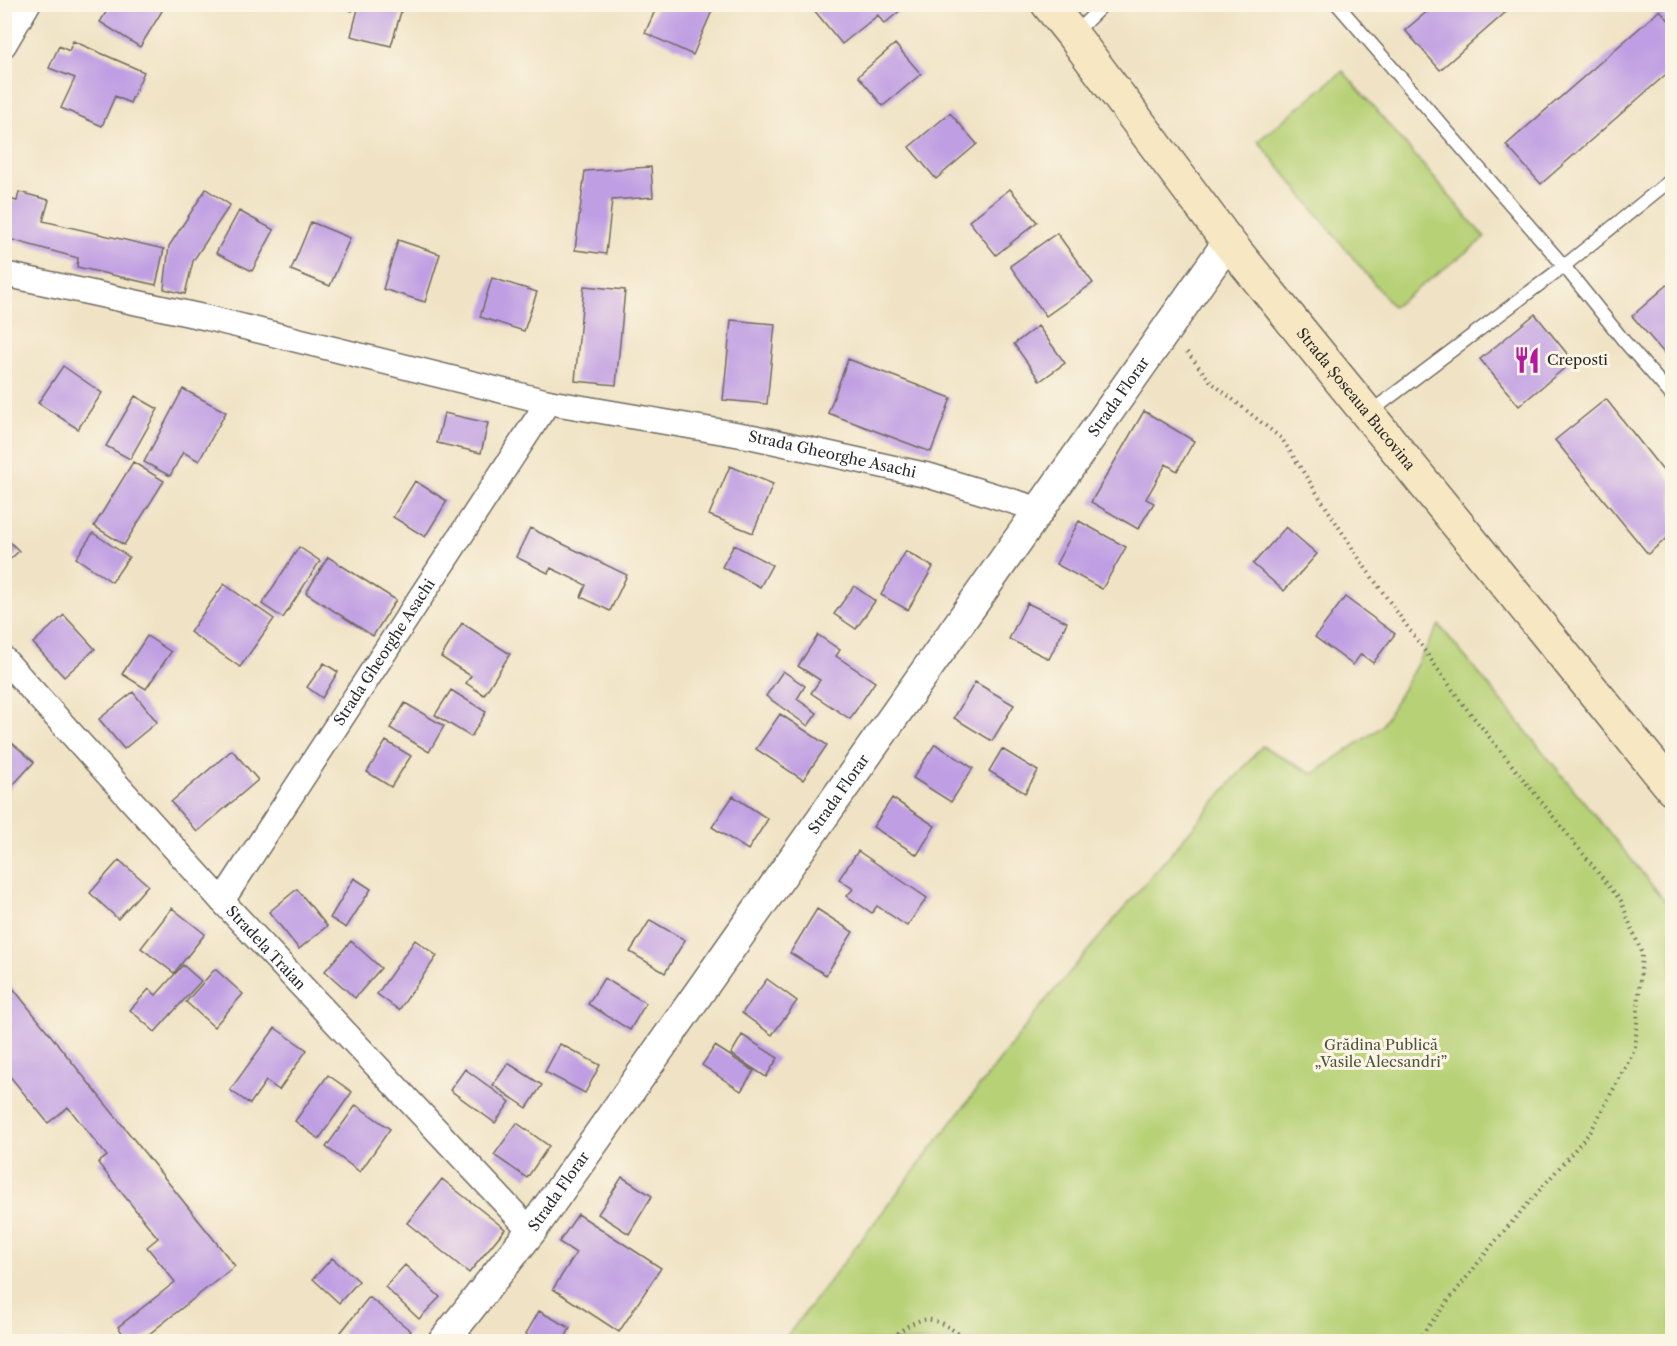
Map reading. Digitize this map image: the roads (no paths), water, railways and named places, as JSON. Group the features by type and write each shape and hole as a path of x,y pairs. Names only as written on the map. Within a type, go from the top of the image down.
{"main road":[{"name":"Strada Șoseaua Bucovina","path":"1048,4 1228,242 1672,788"}],"street":[{"path":"4,45 28,4"},
{"name":"Strada Florar","path":"443,1341 531,1232 1228,242"},
{"name":"Strada Gheorghe Asachi","path":"4,273 208,318 548,402 764,439 930,476 1041,510"},
{"name":"Strada Gheorghe Asachi","path":"222,901 548,402"},
{"name":"Stradela Traian","path":"4,660 222,901 531,1232"}],"lane":[{"path":"1073,35 1104,4"},
{"path":"1337,4 1564,266 1624,341 1672,394"},
{"path":"1368,414 1564,266 1672,179"}],"place":[{"name":"Creposti","path":"1527,360"}],"park label":[{"name":"Grădina Publică „Vasile Alecsandri”","path":"1381,1054"}]}
